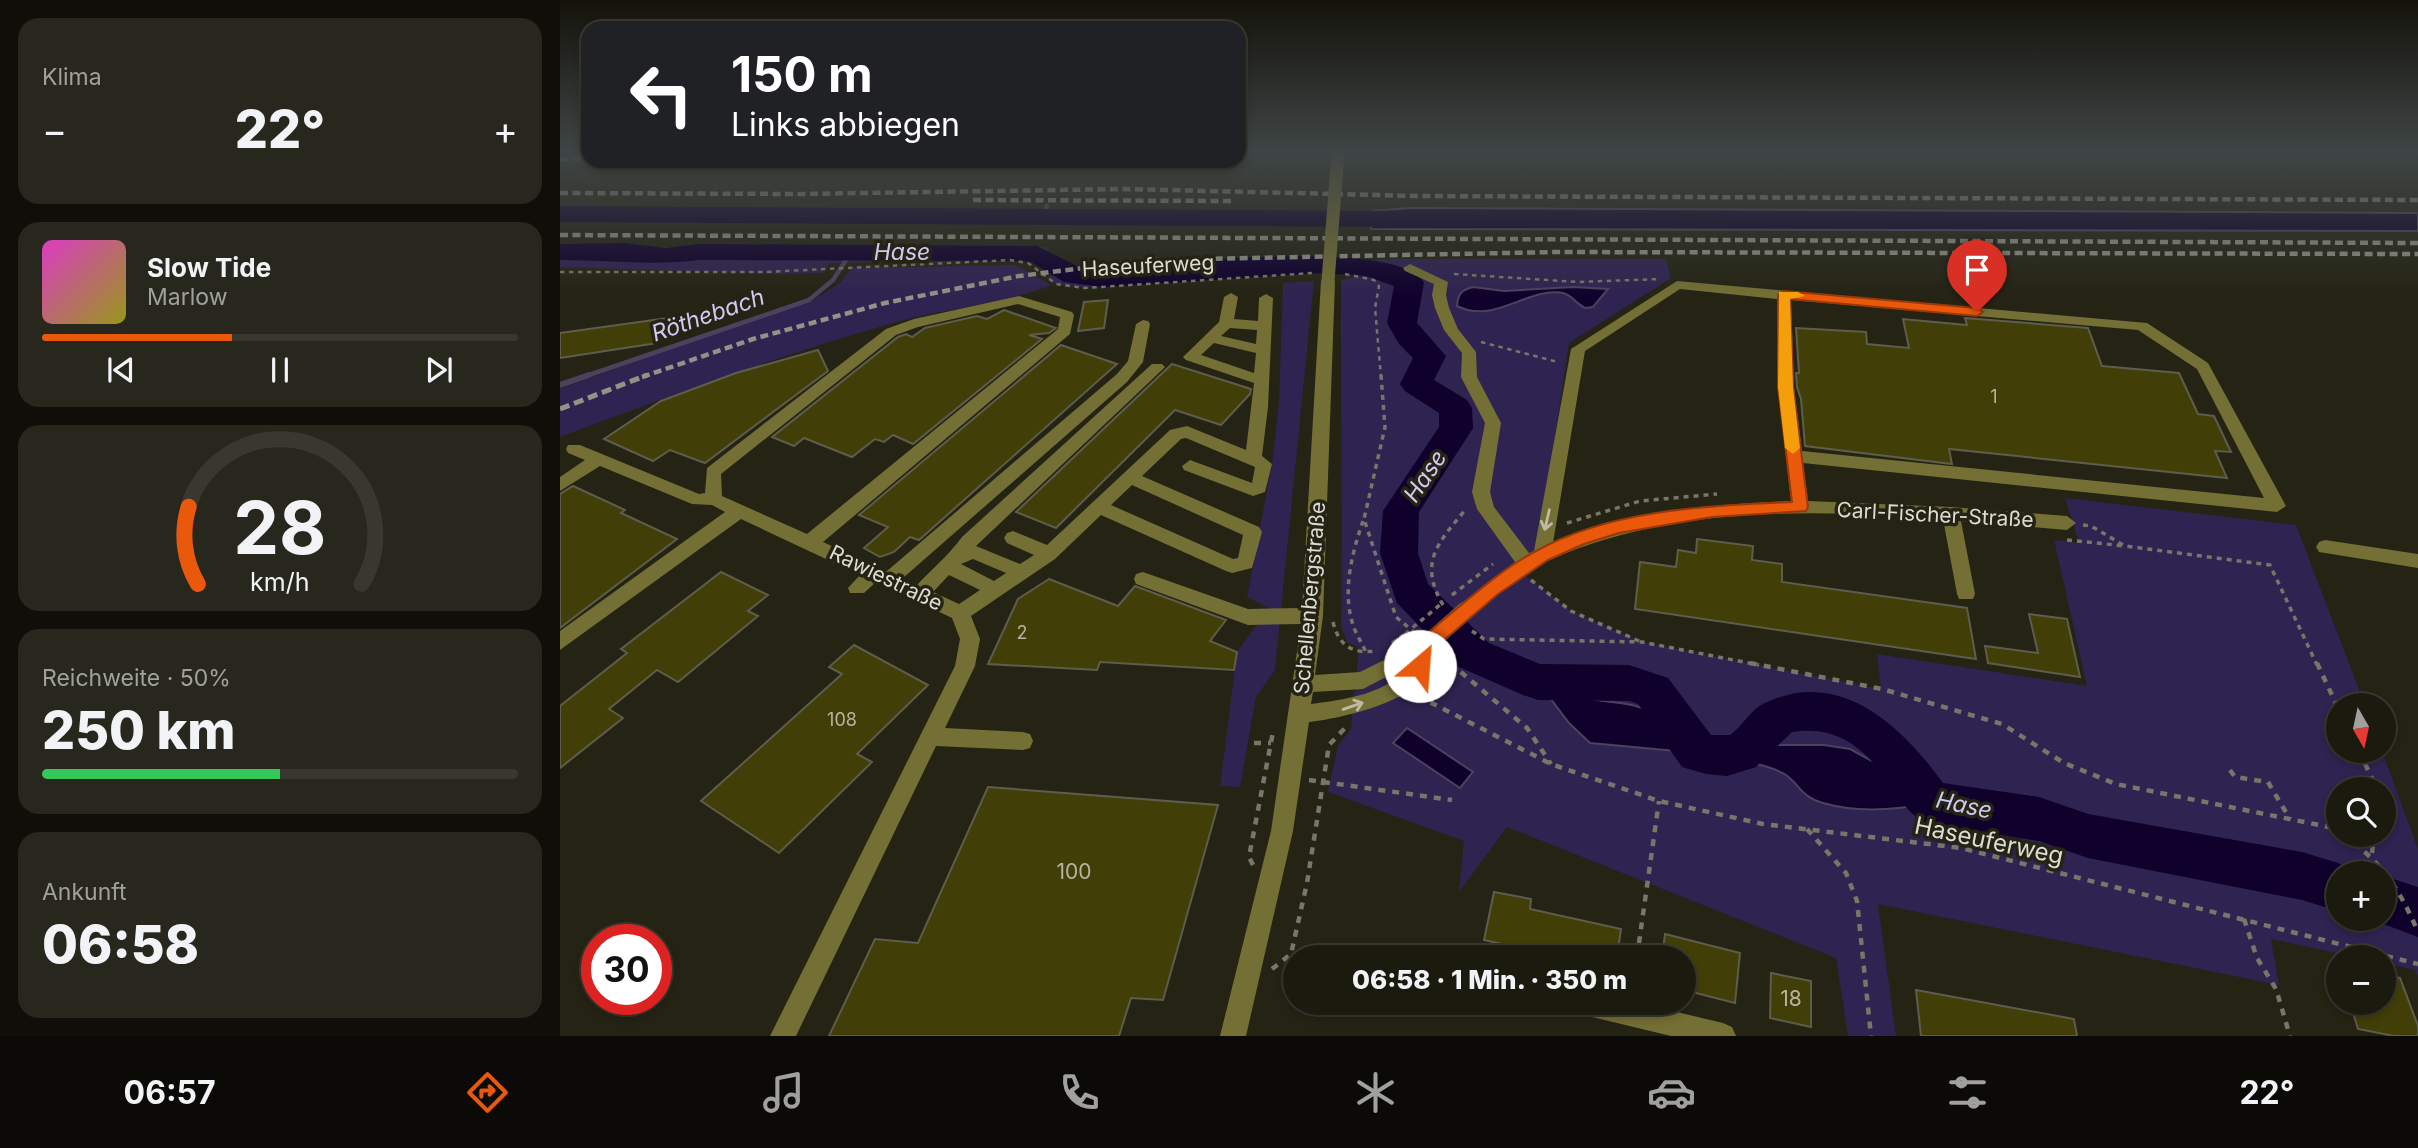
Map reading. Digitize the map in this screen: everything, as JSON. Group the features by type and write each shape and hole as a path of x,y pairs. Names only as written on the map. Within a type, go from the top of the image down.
{"street":[{"name":"Schellenbergstraße","path":"1233,1036 1268,899 1291,780 1313,616 1322,277 1332,201"},
{"path":"1410,268 1441,282 1439,295 1442,308 1456,335 1469,352 1469,377 1493,423 1481,492 1486,509 1530,571"},
{"path":"1530,571 1556,484 1573,366 1578,349 1677,285 2142,326 2203,366 2277,506 1794,456"},
{"path":"1784,295 1786,387 1800,507"},
{"path":"1231,297 1226,323 1191,357 1261,380"},
{"path":"1253,459 1266,298"},
{"path":"714,499 713,472 891,332 914,323 1019,300 1067,315 1065,331 810,542"},
{"path":"1226,323 1264,326"},
{"path":"857,588 883,576 1122,378 1135,362 1143,324"},
{"path":"1210,338 1262,350"},
{"path":"918,595 968,542 1157,367"},
{"path":"960,613 1049,554 1181,432 1264,464 1257,490 1249,490 1190,466"},
{"name":"Rawiestraße","path":"574,449 698,500 714,499 883,576 960,613 970,639 965,666 783,1036"},
{"path":"560,485 599,459"},
{"path":"1099,507 1232,566 1247,562 1253,532 1130,477"},
{"name":"Carl-Fischer-Straße","path":"1304,684 1363,680 1422,649 1458,615 1578,539 1619,527 1712,511 1800,507 1951,513 2067,523"},
{"path":"560,642 740,510"},
{"path":"1951,513 1966,594"},
{"path":"1013,538 1049,554"},
{"path":"2325,547 2418,561"},
{"path":"952,561 974,552 1022,572"},
{"path":"952,561 996,590"},
{"path":"1143,579 1248,617 1313,616"},
{"name":"Carl-Fischer-Straße","path":"1301,715 1340,711 1392,689 1420,666 1422,649"},
{"path":"929,736 1023,741"},
{"path":"1620,1015 1651,1027 1723,1036"}],"path":[{"name":"Haseuferweg","path":"560,272 833,268 1010,260 1028,263 1056,284 1085,288 1322,277"},
{"path":"1441,282 1451,274 1466,273 1578,282 1671,278 1677,285"},
{"path":"1340,642 1353,653 1367,653 1354,628 1349,590 1351,560 1364,519 1385,427 1375,308 1379,286 1374,280 1343,274"},
{"path":"1456,335 1573,366"},
{"path":"1481,492 1437,545 1429,569 1432,589 1484,639 1642,642 1881,689 2002,724 2064,763 2116,784 2326,826"},
{"path":"2067,523 2091,526 2125,546"},
{"path":"2057,539 2270,565 2331,693"},
{"path":"1530,571 1572,611 1642,642"},
{"path":"1405,634 1448,598"},
{"name":"Haseuferweg","path":"1413,692 1552,764 1658,801 1763,824 1961,848 2418,964"},
{"path":"1293,945 1307,883 1329,745 1338,733"},
{"path":"1249,857 1271,743 1254,743"},
{"path":"2230,770 2235,777 2269,782 2290,819"},
{"path":"1291,780 1324,780 1452,800"},
{"path":"1639,945 1658,801"},
{"path":"1807,829 1846,873 1857,901 1871,1036"},
{"path":"2362,847 2372,853 2399,887 2418,932"},
{"path":"2372,853 2373,847"},
{"path":"2245,919 2257,958 2276,989 2290,1036"}],"shaded area":[{"path":"1411,208 2418,213 2418,231 1371,229 1372,211"},
{"path":"560,247 1047,247 1051,259 830,263 822,273 776,274 560,267"},
{"path":"1378,259 1666,259 1671,278 1569,343 1548,483 1542,555 1519,570 1571,611 1642,642 1881,689 1877,654 2087,686 2054,540 2079,543 2065,498 2296,525 2360,693 2326,693 2326,763 2386,763 2392,777 2326,777 2326,847 2396,847 2396,789 2418,849 2418,976 2415,970 2396,966 2396,945 2326,945 2326,951 2271,939 2279,985 1878,904 1896,1036 1848,1036 1836,958 1507,827 1459,892 1464,841 1328,792 1338,746 1351,729 1359,648 1347,642 1341,626 1341,280 1373,274"},
{"path":"1316,264 1315,273 1085,288 1056,284 1046,277 1069,273 1102,278"},
{"path":"1016,265 1051,285 994,302 915,317 811,348 560,437 560,389 738,324 810,302 840,283 852,268"},
{"path":"1314,281 1275,670 1256,697 1240,787 1220,786 1237,652 1269,608 1247,597 1272,464 1279,402 1283,283"},
{"path":"1473,287 1504,291 1573,287 1608,289 1593,307 1585,308 1563,293 1536,295 1484,311 1471,311 1457,306 1461,293"},
{"path":"1538,682 1564,682 1572,690 1590,699 1629,704 1648,710 1673,725 1698,753 1590,743 1569,723"},
{"path":"1407,728 1473,772 1460,788 1393,743"},
{"path":"1752,745 1824,745 1850,749 1874,762 1892,779 1918,785 1930,803 1876,809 1823,803 1810,797 1780,772 1729,758"}],"building":[{"path":"1108,300 1104,328 1078,331 1084,302"},
{"path":"1004,310 1056,328 1049,333 1029,335 1042,339 913,444 893,435 884,442 875,439 852,457 804,438 794,446 772,437 898,337 906,334 912,337 925,328 977,316 987,319"},
{"path":"668,318 657,343 560,358 560,333"},
{"path":"1965,318 2088,328 2102,366 2179,373 2198,414 2214,416 2231,452 2215,451 2227,478 1949,449 1952,464 1805,446 1801,399 1797,387 1796,373 1799,373 1796,328 1866,332 1867,344 1909,348 1903,319 1967,325"},
{"path":"1061,345 1117,364 919,540 910,537 894,552 880,557 864,548 888,527 859,515"},
{"path":"818,350 828,371 705,463 670,450 653,461 604,439 661,401 736,373"},
{"path":"1172,364 1251,389 1250,394 1221,425 1175,410 1056,528 1016,512"},
{"path":"573,486 625,510 621,513 677,539 560,628 560,494"},
{"path":"1697,539 1753,546 1752,560 1782,564 1782,582 1967,608 1976,659 1635,609 1640,562 1676,567 1678,550 1696,553"},
{"path":"721,572 768,595 748,611 758,616 678,682 657,670 609,709 623,718 560,768 560,706 627,653 621,649"},
{"path":"1049,579 1118,606 1135,586 1226,620 1210,641 1237,652 1234,670 1100,662 1097,670 988,664 1018,599"},
{"path":"2029,614 2067,619 2080,677 1988,663 1985,646 2038,653"},
{"path":"854,645 928,685 857,754 872,762 779,853 701,801 842,674 829,667"},
{"path":"988,787 1218,805 1163,1000 1131,998 1119,1036 829,1036 875,939 918,943"},
{"path":"1494,892 1531,899 1530,909 1621,929 1619,945 1506,945 1484,940"},
{"path":"1665,934 1740,953 1735,1003 1696,993 1696,945 1664,945"},
{"path":"1771,973 1811,981 1811,1027 1770,1018"},
{"path":"2396,977 2400,978 2418,1026 2418,1036 2394,1036 2358,1029 2354,1015 2396,1015"},
{"path":"1916,990 2074,1019 2077,1036 1921,1036"}],"waterway":[{"path":"1041,217 1047,206"},
{"name":"Hase","path":"560,214 1419,219"},
{"name":"Hase","path":"560,252 624,251 666,256 699,252 1018,253 1037,254 1074,276 1102,278 1321,264 1367,268 1388,273 1409,282 1402,323 1410,337 1430,356 1416,384 1455,408 1456,428 1401,511 1399,553 1411,592 1474,655 1538,682 1629,683 1653,691 1698,753 1734,755 1747,749 1768,725 1780,717 1800,712 1831,714 1850,719 1881,741 1895,755 1930,803 2039,819 2088,836 2302,876 2326,883"},
{"name":"Röthebach","path":"583,377 809,300 833,280 850,254"},
{"name":"Röthebach","path":"560,385 589,375"},
{"name":"Hase","path":"2396,904 2418,912"}],"railway":[{"path":"560,235 2418,243"},
{"path":"642,377 753,339 885,303 1019,276 1148,260 1556,252 2418,254"},
{"path":"560,409 647,375"}],"slow traffic":[{"path":"1793,448 1786,387 1784,295 1798,296"}],"route":[{"path":"1420,666 1422,649 1492,589 1542,555 1578,539 1619,527 1712,511 1800,507 1786,387 1784,295 1977,312"}]}
